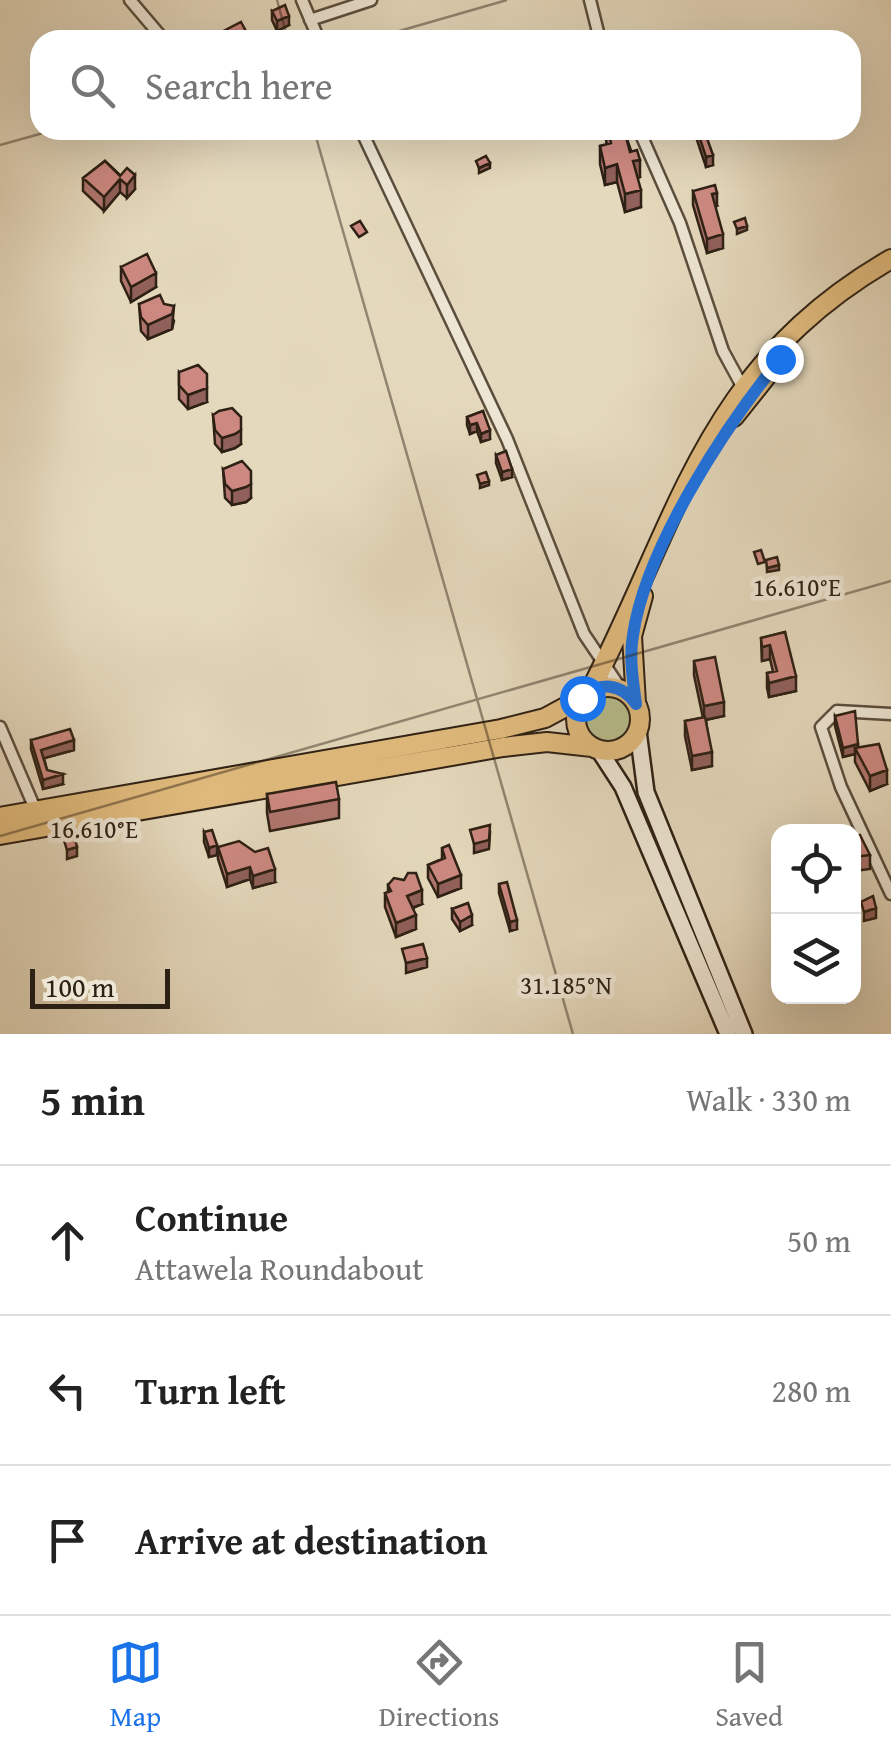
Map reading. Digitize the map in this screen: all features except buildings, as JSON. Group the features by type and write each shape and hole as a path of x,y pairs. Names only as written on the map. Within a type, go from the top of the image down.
{"main road":[{"path":"728,1034 623,787 576,725 586,694 690,469 742,386 812,312 891,259"},
{"path":"744,1034 646,792 631,662 638,610 698,476 739,409 780,359 820,321 891,272"},
{"path":"0,818 500,728 545,718 586,694 621,689 636,704"},
{"path":"0,836 503,747 547,742 596,749 622,748 638,731"}],"street":[{"path":"130,0 156,30"},
{"path":"302,0 314,30"},
{"path":"310,20 371,0"},
{"path":"590,0 598,30"},
{"path":"366,140 507,440 576,616 621,689"},
{"path":"643,140 680,223 723,351 742,386"},
{"path":"891,714 837,711 821,728 835,771 891,894"},
{"path":"0,727 36,811"}],"green space":[{"path":"599,694 619,694 633,708 633,728 619,742 599,742 585,728 585,708"}],"route":[{"path":"582,698 590,690 611,686 630,695 636,704 632,636 650,578 698,476 739,409 780,359"}]}
